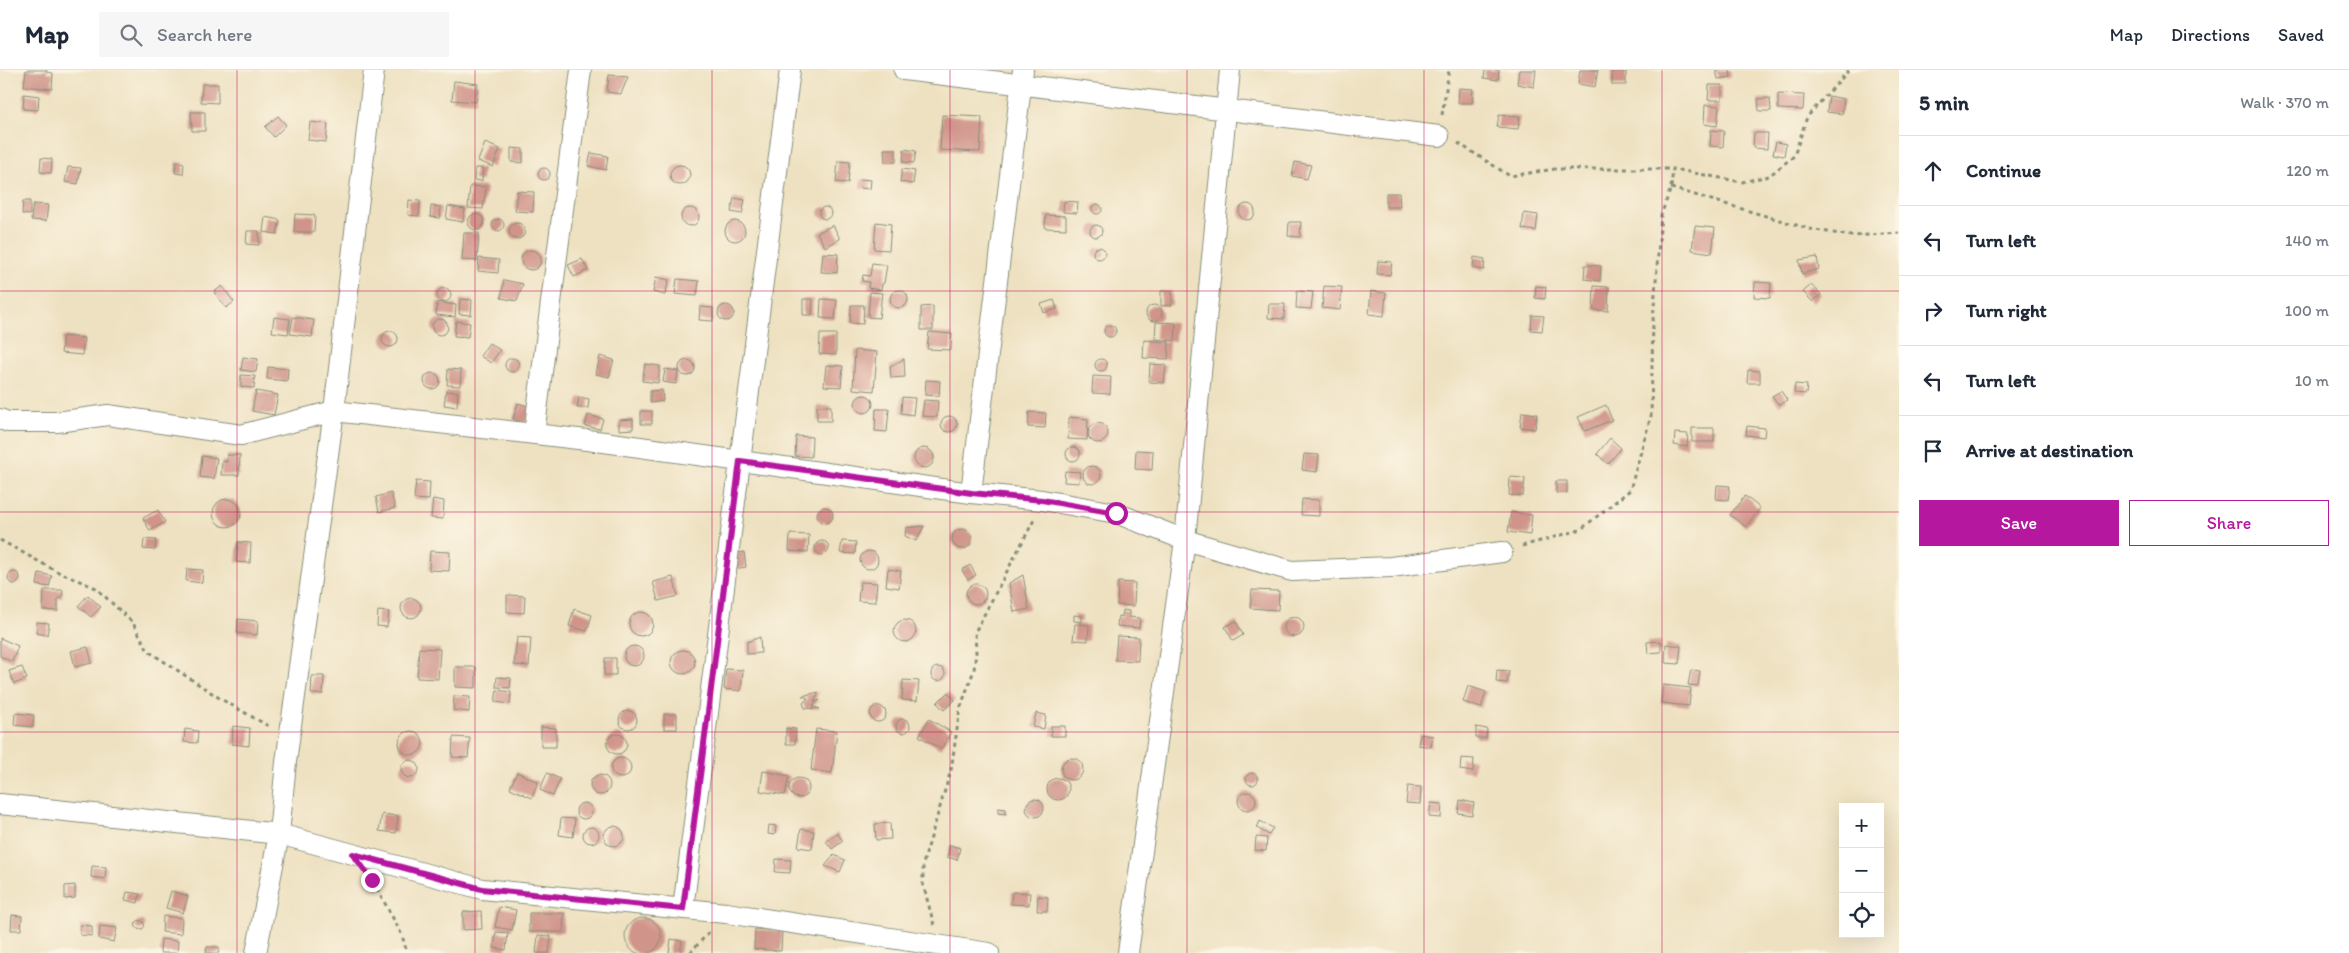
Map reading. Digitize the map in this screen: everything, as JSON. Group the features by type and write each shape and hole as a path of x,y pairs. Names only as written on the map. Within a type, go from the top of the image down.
{"street":[{"path":"256,953 279,834 286,762 334,411 374,70"},
{"path":"534,434 581,70"},
{"path":"683,909 790,70"},
{"path":"904,70 1022,77 1226,110 1439,136"},
{"path":"1128,953 1185,540 1230,70"},
{"path":"972,493 1022,77"},
{"path":"0,419 8,422 56,422 108,415 241,435 334,411 534,434 972,493 1042,500 1116,513 1185,540 1292,571 1391,567 1502,552"},
{"path":"0,804 279,834 482,889 726,913 989,953"}],"path":[{"path":"1449,70 1439,136 1466,147 1510,176 1555,169 1674,169 1742,182 1769,176 1794,156 1807,117 1849,70"},
{"path":"1502,552 1580,530 1630,490 1651,416 1653,320 1661,215 1671,188 1674,169"},
{"path":"1671,188 1810,229 1851,236 1899,233"},
{"path":"936,945 934,922 923,884 923,864 951,770 960,709 974,670 976,652 975,632 1023,544 1042,500"},
{"path":"0,540 56,571 96,588 133,623 148,651 221,699 278,732 286,762"},
{"path":"353,854 377,888 402,935 407,953"}],"building":[{"path":"26,70 47,70 46,72 53,73 52,89 24,86"},
{"path":"1485,70 1499,70 1498,80 1484,78"},
{"path":"1519,70 1536,70 1534,87 1517,84"},
{"path":"1580,70 1598,70 1595,87 1578,84"},
{"path":"1716,70 1730,70 1731,77 1718,79"},
{"path":"1612,71 1626,71 1626,85 1612,85"},
{"path":"609,75 628,77 621,94 607,92"},
{"path":"454,81 478,84 476,102 452,100"},
{"path":"202,84 218,84 218,103 201,102"},
{"path":"1709,85 1722,85 1722,100 1708,100"},
{"path":"1459,88 1473,89 1472,103 1458,103"},
{"path":"24,94 39,96 38,110 23,109"},
{"path":"1778,94 1804,95 1803,110 1778,109"},
{"path":"1829,96 1844,99 1842,114 1827,112"},
{"path":"1770,98 1771,111 1759,111 1758,99"},
{"path":"1705,105 1719,106 1717,126 1704,124"},
{"path":"191,112 205,112 205,131 192,131"},
{"path":"942,115 982,117 980,152 940,150"},
{"path":"1499,115 1520,117 1518,129 1497,127"},
{"path":"278,116 286,125 274,137 265,127"},
{"path":"310,122 328,124 326,142 308,140"},
{"path":"1711,130 1724,131 1723,147 1710,146"},
{"path":"1754,133 1768,133 1767,149 1753,148"},
{"path":"1776,142 1786,144 1784,156 1773,154"},
{"path":"485,143 500,149 493,167 478,161"},
{"path":"511,148 523,149 523,163 511,162"},
{"path":"884,149 896,149 896,162 885,162"},
{"path":"904,149 916,151 914,163 903,162"},
{"path":"591,153 608,156 606,170 588,166"},
{"path":"41,158 52,159 51,173 40,172"},
{"path":"838,161 850,162 848,183 836,182"},
{"path":"176,162 184,163 183,174 175,173"},
{"path":"1295,162 1311,165 1307,179 1292,176"},
{"path":"676,165 684,165 690,171 690,179 684,185 676,185 670,179 670,171"},
{"path":"68,167 81,168 78,184 65,182"},
{"path":"475,168 483,168 482,181 474,180"},
{"path":"542,168 546,168 550,174 546,180 542,180 538,176 538,172"},
{"path":"902,169 915,171 913,184 900,182"},
{"path":"861,179 871,180 870,189 860,188"},
{"path":"470,186 486,187 483,209 468,208"},
{"path":"517,191 534,192 533,212 515,211"},
{"path":"1386,193 1399,193 1400,207 1386,207"},
{"path":"734,198 745,200 742,214 731,212"},
{"path":"409,200 420,201 419,216 408,215"},
{"path":"23,201 30,201 30,215 22,214"},
{"path":"1064,201 1078,202 1077,213 1063,212"},
{"path":"33,204 48,205 46,221 31,220"},
{"path":"1097,204 1102,209 1097,214 1092,209"},
{"path":"1247,204 1253,206 1255,212 1253,218 1247,220 1241,218 1239,212 1241,206"},
{"path":"431,206 441,207 440,218 430,217"},
{"path":"448,206 465,209 463,222 446,219"},
{"path":"823,207 827,207 831,213 827,219 823,219 819,215 819,211"},
{"path":"690,208 696,211 699,217 696,223 690,226 684,223 681,217 684,211"},
{"path":"1524,213 1538,215 1536,231 1522,229"},
{"path":"295,214 315,215 314,232 294,232"},
{"path":"476,214 484,222 476,230 468,222"},
{"path":"1046,215 1066,216 1066,229 1045,228"},
{"path":"265,217 280,220 277,234 263,232"},
{"path":"496,219 500,219 504,225 500,231 496,231 492,227 492,223"},
{"path":"735,221 742,224 745,231 742,238 735,241 728,238 725,231 728,224"},
{"path":"876,222 891,224 889,250 874,249"},
{"path":"1289,222 1301,222 1300,237 1288,236"},
{"path":"517,223 523,225 525,231 523,237 517,239 511,237 509,231 511,225"},
{"path":"833,225 840,239 825,247 817,233"},
{"path":"1094,225 1098,225 1102,231 1098,237 1094,237 1090,233 1090,229"},
{"path":"1695,226 1715,228 1712,253 1692,250"},
{"path":"247,231 259,231 259,245 246,244"},
{"path":"464,233 479,233 477,261 462,260"},
{"path":"1099,247 1105,253 1099,259 1093,253"},
{"path":"531,250 538,253 541,260 538,267 531,270 524,267 521,260 524,253"},
{"path":"823,253 838,254 837,273 821,272"},
{"path":"1474,257 1485,259 1484,270 1473,268"},
{"path":"1817,257 1819,269 1802,274 1799,260"},
{"path":"479,258 499,260 498,273 478,271"},
{"path":"582,259 588,270 574,277 568,265"},
{"path":"1378,261 1392,262 1390,275 1377,274"},
{"path":"872,263 887,265 881,290 868,288 869,282 862,281 863,275 870,276"},
{"path":"1585,265 1601,266 1600,281 1584,279"},
{"path":"656,277 669,280 665,295 653,292"},
{"path":"677,279 699,281 697,296 675,294"},
{"path":"504,280 523,284 517,301 501,298"},
{"path":"1755,282 1771,283 1770,298 1754,297"},
{"path":"1811,285 1821,294 1813,302 1803,292"},
{"path":"222,286 234,302 226,308 214,292"},
{"path":"1324,286 1342,287 1340,310 1322,308"},
{"path":"1536,286 1546,287 1545,299 1535,298"},
{"path":"1594,286 1609,287 1608,311 1593,310"},
{"path":"441,288 447,288 451,295 447,302 441,302 437,298 437,292"},
{"path":"899,290 905,293 908,299 905,305 899,308 893,305 890,299 893,293"},
{"path":"1161,291 1172,291 1172,305 1161,306"},
{"path":"1297,291 1313,292 1311,309 1296,308"},
{"path":"1371,291 1386,293 1384,316 1369,314"},
{"path":"870,292 882,293 879,318 868,317"},
{"path":"460,299 472,300 471,315 459,314"},
{"path":"803,299 813,299 812,315 803,315"},
{"path":"821,299 837,300 835,319 820,318"},
{"path":"1054,300 1057,309 1044,313 1041,304"},
{"path":"437,302 456,305 455,317 436,315"},
{"path":"1269,304 1285,304 1284,319 1268,318"},
{"path":"723,305 729,305 734,310 732,319 723,321 718,316 718,310"},
{"path":"851,305 864,305 863,324 850,323"},
{"path":"1151,305 1157,305 1162,310 1160,319 1151,321 1146,316 1146,310"},
{"path":"933,306 933,330 921,330 921,307"},
{"path":"700,307 713,308 713,321 699,320"},
{"path":"1532,315 1544,316 1542,331 1531,330"},
{"path":"274,317 290,319 288,334 272,332"},
{"path":"293,317 314,320 312,337 290,334"},
{"path":"440,319 448,327 440,335 432,327"},
{"path":"456,321 470,323 468,337 454,336"},
{"path":"1156,322 1176,323 1175,341 1155,339"},
{"path":"1108,325 1112,325 1116,331 1112,337 1108,337 1104,333 1104,329"},
{"path":"387,331 393,331 398,336 396,345 387,347 382,342 382,336"},
{"path":"929,332 952,334 951,350 927,349"},
{"path":"820,334 836,334 836,355 819,354"},
{"path":"63,336 84,338 82,355 61,353"},
{"path":"1144,340 1169,342 1168,359 1143,358"},
{"path":"489,343 500,350 491,363 480,356"},
{"path":"855,350 877,352 874,391 853,389"},
{"path":"600,356 614,360 609,377 596,374"},
{"path":"243,357 258,359 256,372 241,370"},
{"path":"512,358 517,360 519,365 517,370 512,372 507,370 505,365 507,360"},
{"path":"904,359 905,377 891,378 890,366"},
{"path":"1101,359 1107,365 1101,371 1095,365"},
{"path":"687,360 695,368 687,376 679,368"},
{"path":"645,364 660,366 658,383 642,381"},
{"path":"1150,364 1166,365 1164,383 1149,382"},
{"path":"826,365 843,366 841,387 824,386"},
{"path":"268,367 288,369 287,381 267,379"},
{"path":"448,369 461,370 460,386 447,385"},
{"path":"665,369 678,371 676,384 663,382"},
{"path":"1748,370 1760,371 1760,383 1747,383"},
{"path":"429,373 435,373 440,378 438,387 429,389 424,384 424,378"},
{"path":"241,375 255,376 254,388 241,387"},
{"path":"1093,376 1111,377 1110,394 1092,393"},
{"path":"926,380 940,381 939,396 925,395"},
{"path":"1795,384 1807,385 1806,394 1794,393"},
{"path":"662,390 663,401 650,403 650,391"},
{"path":"256,391 278,395 274,415 252,411"},
{"path":"446,391 458,392 457,407 444,405"},
{"path":"1781,391 1787,400 1779,405 1772,396"},
{"path":"860,395 868,395 873,400 871,411 860,413 855,408 855,400"},
{"path":"579,397 589,399 588,408 577,408"},
{"path":"902,397 915,398 913,415 901,413"},
{"path":"924,400 938,401 937,417 922,416"},
{"path":"518,403 531,407 525,423 513,419"},
{"path":"1606,405 1612,420 1585,431 1578,417"},
{"path":"817,406 831,406 831,421 817,421"},
{"path":"876,409 889,409 887,432 875,431"},
{"path":"641,411 652,411 652,424 641,424"},
{"path":"1029,412 1046,413 1045,428 1028,427"},
{"path":"1522,412 1537,414 1535,429 1520,427"},
{"path":"588,415 603,419 600,429 585,426"},
{"path":"949,416 955,418 957,424 955,430 949,432 943,430 941,424 943,418"},
{"path":"1069,417 1088,419 1087,440 1068,439"},
{"path":"633,419 633,429 619,430 619,420"},
{"path":"1098,423 1105,426 1108,433 1105,440 1098,443 1091,440 1088,433 1091,426"},
{"path":"1747,426 1765,428 1764,437 1746,435"},
{"path":"1692,428 1714,428 1714,442 1692,442"},
{"path":"1675,433 1688,434 1687,447 1674,445"},
{"path":"796,436 812,437 811,457 795,456"},
{"path":"1610,438 1621,448 1608,464 1597,454"},
{"path":"1073,447 1078,449 1080,454 1078,459 1073,461 1068,459 1066,454 1068,449"},
{"path":"924,448 931,451 934,458 931,465 924,468 917,465 914,458 917,451"},
{"path":"1136,450 1153,451 1152,470 1135,469"},
{"path":"1304,454 1319,455 1317,472 1302,470"},
{"path":"227,455 240,455 239,475 221,475 222,461 227,462"},
{"path":"202,456 217,458 214,479 200,477"},
{"path":"1092,466 1098,469 1101,475 1098,481 1092,484 1086,481 1083,475 1086,469"},
{"path":"1065,471 1080,472 1079,483 1064,482"},
{"path":"1510,477 1525,478 1523,496 1509,495"},
{"path":"416,481 430,482 429,500 414,499"},
{"path":"1556,481 1567,481 1567,493 1556,493"},
{"path":"1717,485 1730,486 1728,500 1716,499"},
{"path":"391,493 395,508 379,512 376,497"},
{"path":"1745,496 1760,508 1746,527 1730,515"},
{"path":"227,499 237,503 241,513 237,523 227,527 217,523 213,513 217,503"},
{"path":"433,499 444,501 443,519 431,518"},
{"path":"1302,499 1319,500 1319,516 1301,515"},
{"path":"825,507 833,515 825,523 817,515"},
{"path":"158,510 165,522 150,531 143,518"},
{"path":"1511,512 1532,515 1530,535 1508,532"},
{"path":"924,526 916,541 905,536 906,528"},
{"path":"962,529 969,532 972,539 969,546 962,549 955,546 952,539 955,532"},
{"path":"790,534 809,535 808,552 789,551"},
{"path":"144,539 156,540 155,550 143,549"},
{"path":"819,541 825,541 829,548 825,555 819,555 815,551 815,545"},
{"path":"842,541 856,542 855,554 840,553"},
{"path":"238,542 251,543 250,563 236,562"},
{"path":"430,551 450,552 449,571 429,570"},
{"path":"869,551 875,554 878,560 875,566 869,569 863,566 860,560 863,554"},
{"path":"744,552 746,567 734,569 732,554"},
{"path":"970,565 976,575 968,580 962,570"},
{"path":"187,569 203,570 202,583 186,581"},
{"path":"888,569 901,571 899,588 886,586"},
{"path":"12,572 16,572 20,578 16,584 12,584 8,580 8,576"},
{"path":"39,573 52,576 49,587 37,585"},
{"path":"1023,575 1029,609 1014,612 1009,583"},
{"path":"673,577 678,596 658,601 653,582"},
{"path":"860,582 877,583 875,602 858,601"},
{"path":"1118,582 1135,583 1134,606 1117,605"},
{"path":"976,584 983,587 986,594 983,601 976,604 969,601 966,594 969,587"},
{"path":"44,590 63,590 62,598 58,598 58,611 43,610"},
{"path":"1252,590 1279,591 1278,610 1250,608"},
{"path":"88,595 101,607 91,617 78,606"},
{"path":"507,595 525,596 524,613 507,612"},
{"path":"411,598 418,601 421,608 418,615 411,618 404,615 401,608 404,601"},
{"path":"574,609 592,615 587,631 569,626"},
{"path":"1123,610 1129,611 1129,617 1140,618 1139,628 1117,626 1118,616 1122,617"},
{"path":"378,611 389,612 387,627 377,626"},
{"path":"641,612 650,615 653,624 650,633 641,636 632,633 629,624 632,615"},
{"path":"1074,615 1082,616 1082,622 1074,621"},
{"path":"1294,617 1301,620 1304,627 1301,634 1294,637 1287,634 1284,627 1287,620"},
{"path":"238,619 258,621 257,635 237,633"},
{"path":"905,620 915,627 916,631 909,641 905,642 895,635 894,631 901,621"},
{"path":"1236,621 1243,635 1233,641 1225,627"},
{"path":"37,622 49,623 47,635 36,633"},
{"path":"1075,624 1089,625 1088,641 1073,640"},
{"path":"1117,636 1139,637 1138,661 1115,660"},
{"path":"517,637 531,638 529,666 514,665"},
{"path":"760,637 761,653 747,654 747,642"},
{"path":"0,638 18,646 12,662 0,656"},
{"path":"1661,641 1661,652 1648,653 1647,642"},
{"path":"1666,644 1681,646 1679,664 1665,663"},
{"path":"630,646 638,646 644,652 644,660 638,666 630,666 624,660 624,652"},
{"path":"88,647 92,663 75,667 71,651"},
{"path":"419,648 440,649 438,679 417,678"},
{"path":"683,650 692,653 695,662 692,671 683,674 674,671 671,662 674,653"},
{"path":"605,658 616,658 616,675 604,675"},
{"path":"22,667 27,679 14,684 9,671"},
{"path":"455,667 476,667 476,688 455,687"},
{"path":"935,667 941,667 945,674 941,681 935,681 931,677 931,671"},
{"path":"726,669 743,670 741,691 724,689"},
{"path":"1497,670 1509,671 1507,683 1496,682"},
{"path":"1691,670 1700,671 1698,686 1688,685"},
{"path":"312,676 324,676 323,694 311,694"},
{"path":"497,677 511,678 510,688 496,687"},
{"path":"903,680 919,681 917,701 902,700"},
{"path":"1663,685 1691,688 1689,706 1661,703"},
{"path":"1468,686 1486,692 1481,708 1463,702"},
{"path":"497,690 511,692 510,704 495,702"},
{"path":"819,692 814,702 820,700 813,706 820,709 805,708 803,703 808,698 802,696"},
{"path":"948,692 955,700 944,710 937,703"},
{"path":"454,696 470,697 469,712 453,710"},
{"path":"878,706 884,708 886,714 884,720 878,722 872,720 870,714 872,708"},
{"path":"628,711 634,714 637,720 634,726 628,729 622,726 619,720 622,714"},
{"path":"15,713 34,715 33,727 14,725"},
{"path":"1036,713 1046,715 1044,729 1033,727"},
{"path":"664,714 677,714 677,729 664,729"},
{"path":"900,719 906,719 910,726 906,733 900,733 896,729 896,723"},
{"path":"929,719 951,732 941,749 919,736"},
{"path":"233,726 250,728 249,746 232,744"},
{"path":"1051,726 1065,726 1065,736 1051,736"},
{"path":"541,727 556,728 556,747 541,747"},
{"path":"1476,727 1487,729 1486,738 1476,738"},
{"path":"786,728 796,729 795,744 786,744"},
{"path":"185,729 198,731 197,743 184,742"},
{"path":"816,729 837,731 832,773 811,770"},
{"path":"411,731 419,735 423,743 419,751 411,755 403,751 399,743 403,735"},
{"path":"613,734 621,734 627,740 627,748 621,754 613,754 607,748 607,740"},
{"path":"1420,734 1433,736 1431,747 1418,745"},
{"path":"453,737 470,738 468,758 452,757"},
{"path":"621,758 628,761 631,768 628,775 621,778 614,775 611,768 614,761"},
{"path":"1072,758 1080,761 1083,769 1080,777 1072,780 1064,777 1061,769 1064,761"},
{"path":"1461,758 1474,759 1473,772 1460,770"},
{"path":"406,760 414,760 419,765 417,776 406,778 401,773 401,765"},
{"path":"763,771 789,776 785,795 760,791"},
{"path":"517,772 538,782 532,798 510,788"},
{"path":"547,773 560,779 553,796 540,790"},
{"path":"1250,773 1254,773 1258,779 1254,785 1250,785 1246,781 1246,777"},
{"path":"600,775 607,778 610,785 607,792 600,795 593,792 590,785 593,778"},
{"path":"799,778 806,781 809,788 806,795 799,798 792,795 789,788 792,781"},
{"path":"1058,778 1066,781 1069,789 1066,797 1058,800 1050,797 1047,789 1050,781"},
{"path":"1408,786 1421,787 1420,804 1406,803"},
{"path":"1247,792 1253,795 1256,801 1253,807 1247,810 1241,807 1238,801 1241,795"},
{"path":"1035,799 1041,802 1044,808 1041,814 1035,817 1029,814 1026,808 1029,802"},
{"path":"1460,800 1474,803 1472,815 1458,813"},
{"path":"581,803 587,803 592,808 590,817 581,819 576,814 576,808"},
{"path":"1431,803 1442,804 1441,818 1429,817"},
{"path":"998,808 1006,809 1006,814 998,813"},
{"path":"382,814 398,816 396,833 379,831"},
{"path":"561,818 575,819 573,837 559,835"},
{"path":"1260,821 1273,828 1269,835 1257,828"},
{"path":"890,823 891,839 876,840 875,824"},
{"path":"769,825 776,826 775,835 768,834"},
{"path":"610,826 618,826 624,832 624,840 618,846 610,846 604,840 604,832"},
{"path":"588,827 594,827 599,832 597,841 588,843 583,838 583,832"},
{"path":"801,829 814,831 812,849 798,847"},
{"path":"837,833 843,841 832,849 826,841"},
{"path":"1256,837 1267,838 1266,851 1255,850"},
{"path":"950,845 960,848 957,860 947,857"},
{"path":"834,855 845,860 840,872 825,866"},
{"path":"776,859 791,860 790,873 775,872"},
{"path":"92,866 106,867 105,879 91,877"},
{"path":"75,885 75,898 65,899 65,886"},
{"path":"171,891 188,896 183,913 166,908"},
{"path":"127,892 140,894 138,903 125,900"},
{"path":"1012,892 1030,893 1029,905 1011,904"},
{"path":"1038,896 1048,897 1047,911 1037,911"},
{"path":"499,907 516,910 512,930 495,927"},
{"path":"481,911 482,929 463,930 463,912"},
{"path":"529,913 564,913 563,932 529,932"},
{"path":"12,915 22,916 21,930 11,930"},
{"path":"163,916 182,918 181,934 162,932"},
{"path":"643,918 656,923 661,936 656,949 643,954 630,949 625,936 630,923"},
{"path":"140,920 145,925 140,930 135,925"},
{"path":"80,925 92,926 92,936 80,935"},
{"path":"100,926 117,928 114,942 99,939"},
{"path":"755,929 782,931 781,951 754,949"},
{"path":"496,932 508,933 506,950 494,948"},
{"path":"538,935 551,936 549,953 536,953"},
{"path":"161,939 178,941 177,953 160,953"},
{"path":"671,939 682,941 680,953 669,953"},
{"path":"207,947 219,947 219,953 206,953"}],"route":[{"path":"372,880 353,854 482,889 683,909 740,461 972,493 1042,500 1116,513"}]}
